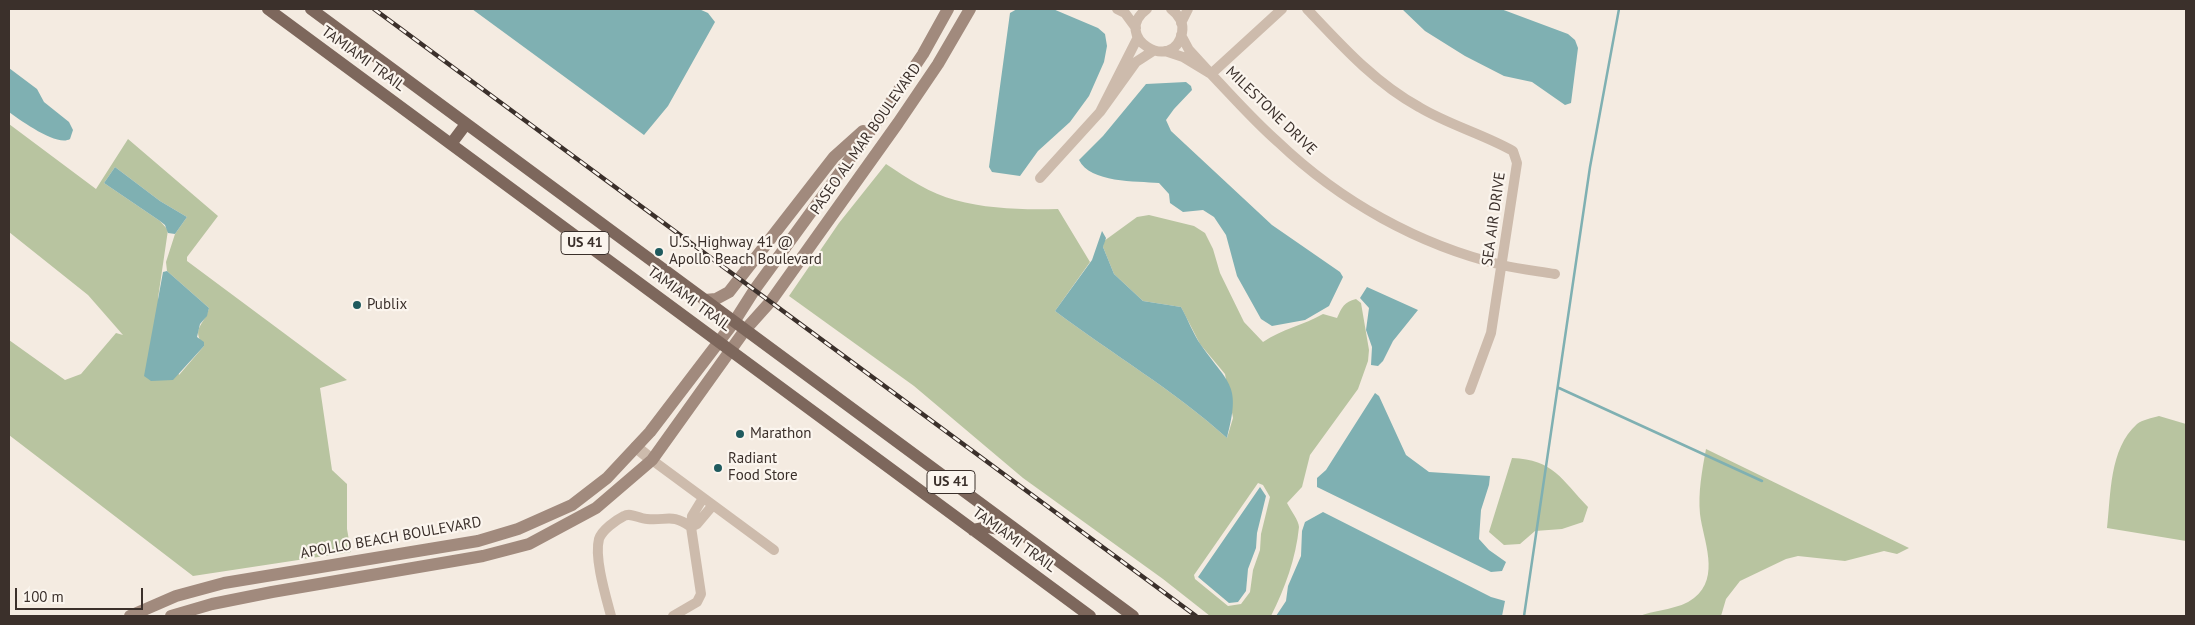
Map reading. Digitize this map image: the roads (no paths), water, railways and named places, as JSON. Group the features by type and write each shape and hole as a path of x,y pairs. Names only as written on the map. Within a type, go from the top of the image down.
{"main road":[{"name":"TAMIAMI TRAIL","path":"268,9 1090,616"},
{"name":"TAMIAMI TRAIL","path":"311,9 1133,616"},
{"name":"PASEO AL MAR BOULEVARD","path":"734,322 754,289 884,112 923,54 948,9"},
{"name":"PASEO AL MAR BOULEVARD","path":"746,330 771,301 898,124 938,64 970,9"},
{"path":"705,300 716,299 729,292 834,158 884,112"},
{"path":"451,144 466,124"},
{"name":"APOLLO BEACH BOULEVARD","path":"130,616 176,596 224,583 478,541 518,528 572,505 607,478 636,448 734,322"},
{"path":"171,616 221,602 441,564 529,544 596,508 652,460 746,330"},
{"path":"973,530 989,527 1021,534"}],"street":[{"path":"1117,9 1125,14 1137,32 1142,44 1153,51 1165,51 1175,45 1181,35 1182,23 1188,9"},
{"path":"1100,112 1137,32 1139,16 1147,9"},
{"path":"1171,9 1182,23"},
{"path":"1211,74 1282,9"},
{"name":"SEA AIR DRIVE","path":"1307,9 1349,53 1387,85 1417,106 1452,125 1513,151 1517,164 1492,333 1470,390"},
{"name":"MILESTONE DRIVE","path":"1181,35 1189,50 1278,143 1313,173 1353,202 1399,228 1454,250 1502,265 1555,274"},
{"path":"1040,178 1100,112 1136,62 1153,51"},
{"name":"MILESTONE DRIVE","path":"1165,51 1183,57 1211,74"},
{"path":"636,448 774,550"},
{"path":"673,616 697,602 701,594 691,527 692,516 703,498"},
{"path":"691,527 697,524 713,505"},
{"path":"611,616 599,553 600,540 604,530 624,516 632,515 649,520 681,519 691,527"}],"water":[{"path":"472,9 699,9 708,13 715,22 668,106 644,135"},
{"path":"1017,9 1053,9 1098,28 1105,34 1107,46 1104,62 1089,96 1070,122 1038,151 1020,176 992,172 989,167 1010,13"},
{"path":"1402,9 1501,9 1568,34 1575,40 1578,48 1571,103 1565,105 1532,82 1504,76 1465,56 1425,31"},
{"path":"9,68 37,89 44,102 69,122 73,130 70,139 64,140 48,136 9,112"},
{"path":"1186,82 1191,86 1192,90 1166,120 1171,131 1272,225 1340,272 1343,277 1329,306 1305,320 1272,326 1261,319 1237,276 1226,235 1214,217 1203,210 1183,212 1170,203 1169,194 1159,183 1126,181 1103,177 1085,168 1079,160 1103,136 1146,84"},
{"path":"115,167 160,201 187,217 175,234 168,233 165,225 160,221 104,183"},
{"path":"1102,231 1106,238 1103,247 1114,274 1143,301 1181,307 1198,341 1226,378 1233,396 1227,438 1186,404 1055,311 1092,260"},
{"path":"167,271 209,308 207,316 200,324 197,337 204,342 204,346 173,380 151,381 144,376 163,272"},
{"path":"1367,287 1418,310 1393,341 1383,361 1378,366 1371,365 1372,347 1366,330 1369,308 1360,298"},
{"path":"1375,393 1379,396 1406,455 1429,472 1490,476 1481,510 1479,539 1489,550 1506,562 1502,571 1491,572 1317,487 1317,478 1326,470"},
{"path":"1260,487 1266,496 1257,533 1256,548 1248,569 1246,591 1238,602 1229,603 1198,577"},
{"path":"1323,512 1491,597 1505,601 1502,616 1276,616 1286,601 1288,586 1301,556 1302,531 1305,522"}],"waterway":[{"path":"1524,616 1590,167 1619,9"},
{"path":"1559,388 1762,481"}],"railway":[{"path":"374,9 1196,616"}],"place":[{"name":"U.S. Highway 41 @ Apollo Beach Boulevard","path":"659,252"},
{"name":"Publix","path":"357,305"},
{"name":"Marathon","path":"740,434"},
{"name":"Radiant Food Store","path":"718,468"}]}
